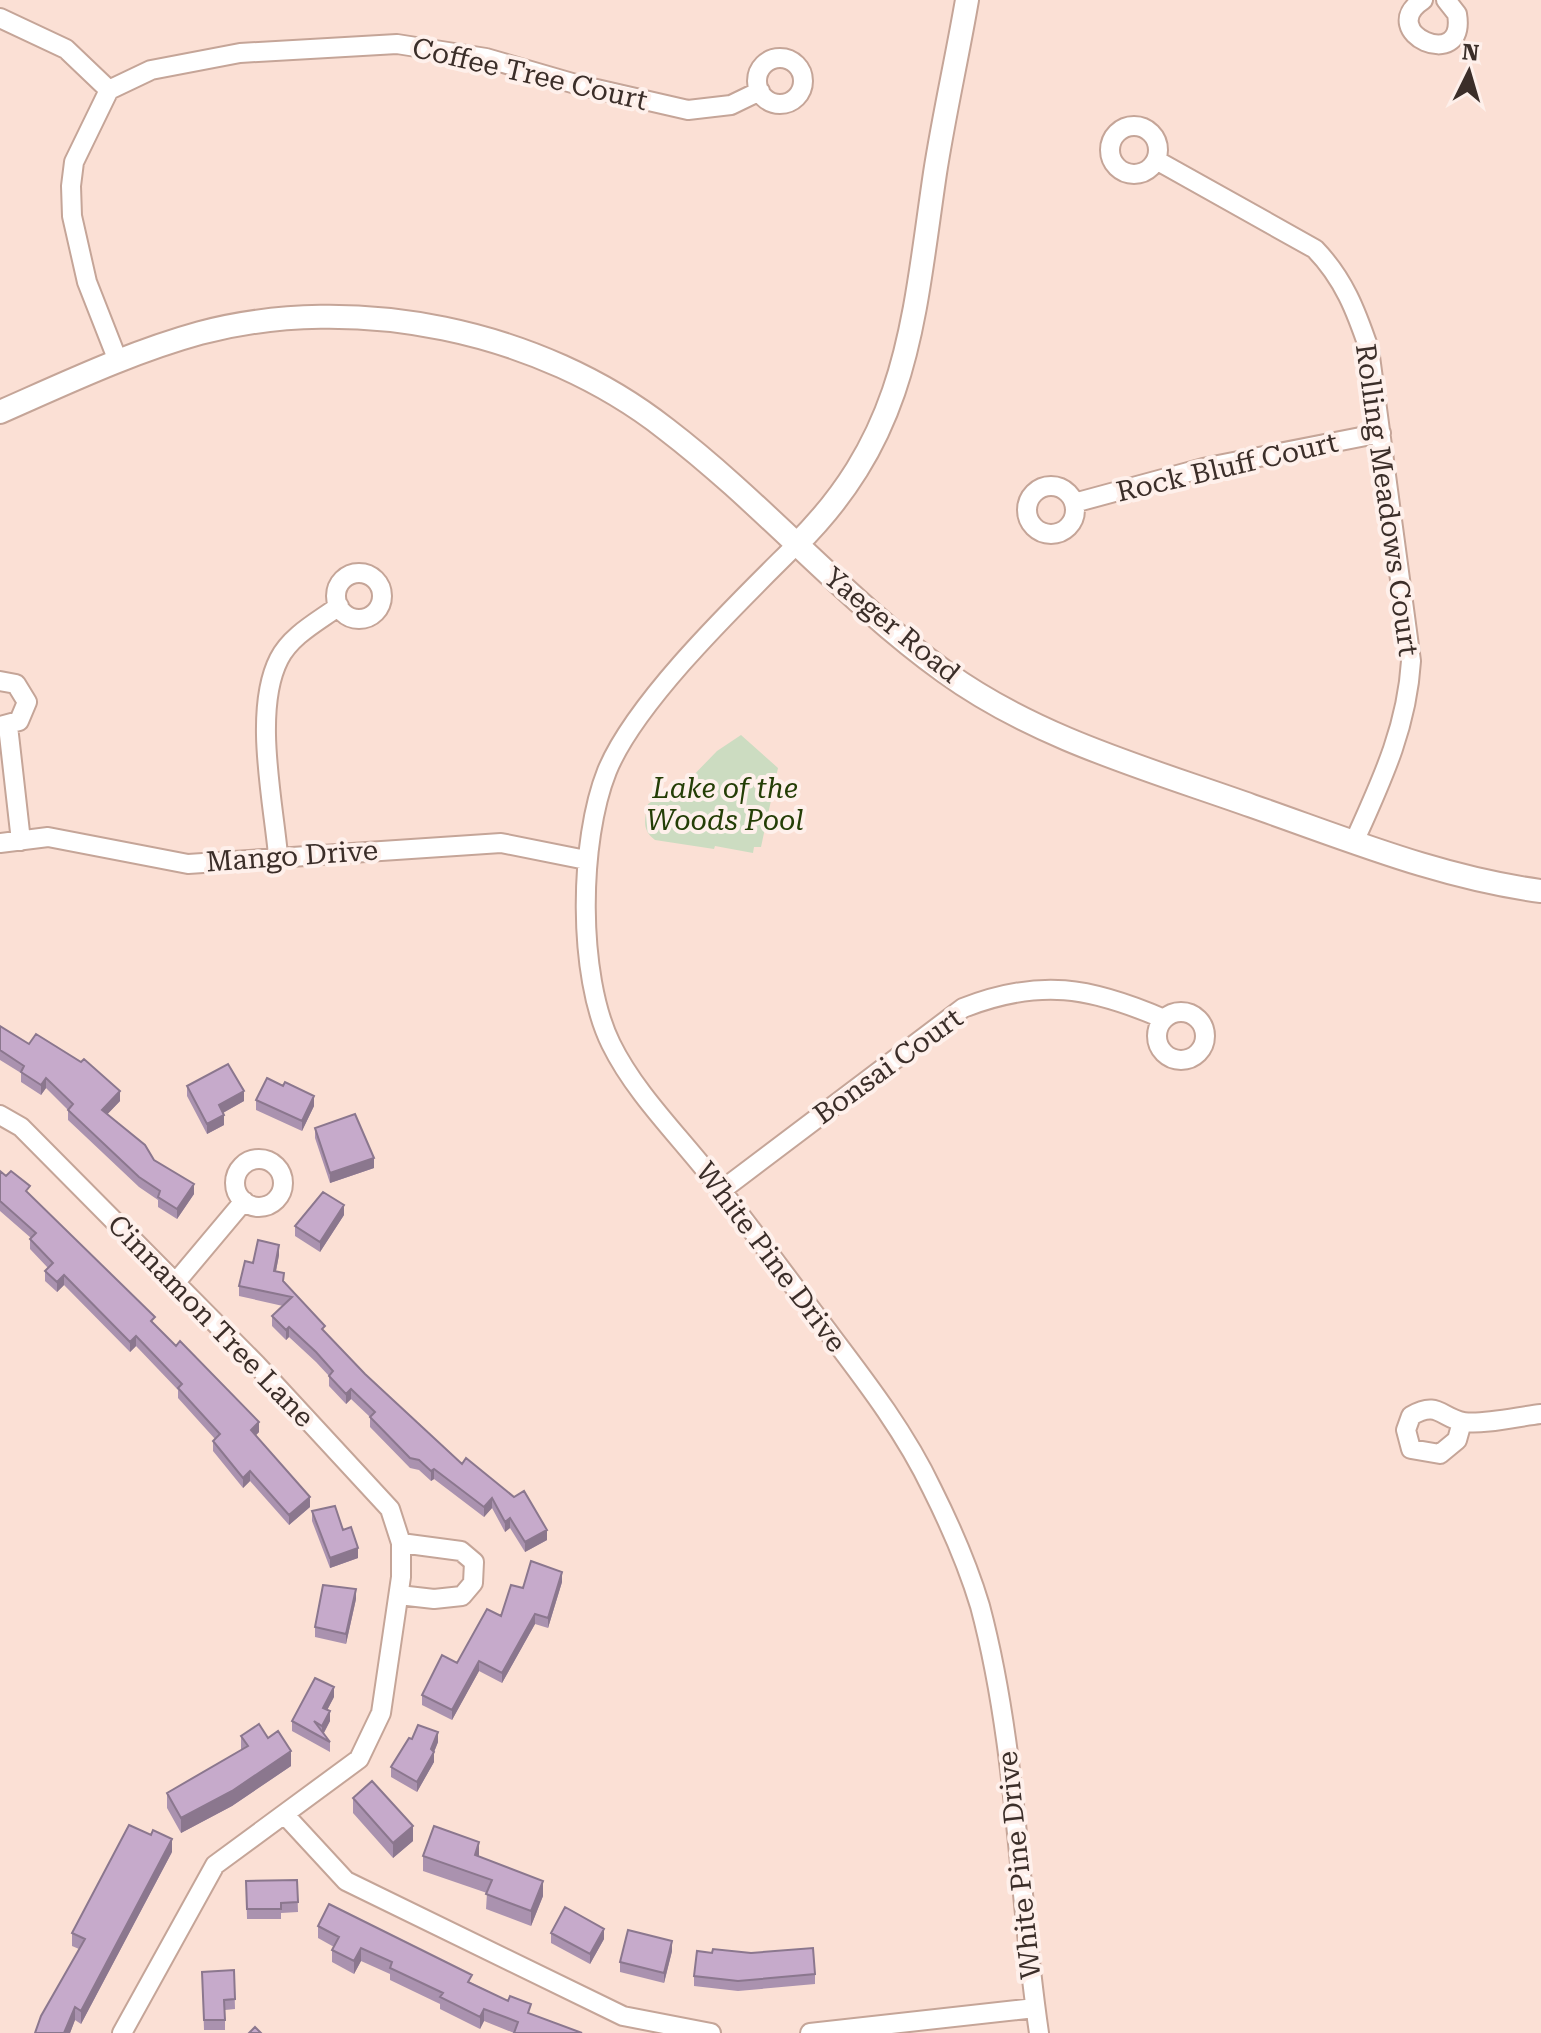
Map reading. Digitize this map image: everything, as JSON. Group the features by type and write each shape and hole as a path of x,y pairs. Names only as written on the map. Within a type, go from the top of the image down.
{"street":[{"path":"6,0 4,18 66,49 109,90 74,162 71,186 72,216 87,282 118,361"},
{"name":"Yaeger Road","path":"967,0 945,113 915,306 897,385 884,423 864,462 824,518 796,545 918,651 1009,711 1114,756 1354,842 1455,875 1541,891"},
{"path":"1412,3 1410,17 1413,32 1424,43 1440,45 1453,36 1459,21 1453,6 1446,0"},
{"name":"Coffee Tree Court","path":"109,90 151,70 193,60 254,52 397,44 486,58 579,85 688,110 731,105 760,91"},
{"name":"Rolling Meadows Court","path":"1156,160 1279,226 1315,249 1336,271 1355,307 1369,349 1411,661 1409,700 1393,756 1354,842"},
{"path":"0,412 118,361 205,332 298,318 391,321 495,342 581,376 629,403 694,452 796,545"},
{"name":"Rock Bluff Court","path":"1074,503 1203,468 1381,433"},
{"name":"White Pine Drive","path":"796,545 691,656 640,717 608,769 592,821 586,860 590,966 611,1045 636,1085 722,1190 879,1399 930,1484 965,1562 996,1683 1010,1768 1039,2033"},
{"path":"278,855 267,744 271,686 279,659 293,640 339,606"},
{"path":"0,681 16,684 26,696 23,717 4,726 21,841"},
{"name":"Mango Drive","path":"0,843 48,837 188,864 278,855 501,843 586,860"},
{"name":"Bonsai Court","path":"722,1190 963,1008 996,995 1033,988 1077,990 1116,998 1164,1019"},
{"name":"Cinnamon Tree Lane","path":"0,1115 21,1127 176,1282 390,1509 401,1543 399,1595 381,1713 359,1759 215,1865 129,2030"},
{"path":"176,1282 244,1201"},
{"path":"1462,1422 1541,1414"},
{"path":"399,1595 434,1599 462,1596 473,1583 474,1562 461,1551 401,1543"},
{"path":"285,1815 346,1881 623,2016 711,2033"},
{"path":"810,2033 1035,2008"}],"green space":[{"name":"Lake of the Woods Pool","path":"741,735 778,768 761,847 754,847 753,853 655,840 646,828 648,804 679,783 685,784 717,751"}],"building":[{"path":"0,1026 29,1044 36,1034 81,1062 84,1059 120,1091 102,1110 145,1145 154,1160 194,1184 177,1209 158,1197 160,1191 139,1177 68,1110 73,1104 46,1078 41,1085 21,1072 24,1066 0,1050"},
{"path":"228,1064 244,1091 219,1105 224,1115 207,1124 187,1086"},
{"path":"267,1078 283,1086 285,1082 314,1096 302,1121 256,1100"},
{"path":"355,1114 374,1158 330,1173 315,1128"},
{"path":"0,1171 6,1176 11,1171 30,1186 26,1191 155,1317 151,1321 176,1346 180,1341 259,1422 251,1430 310,1497 289,1515 250,1471 243,1478 213,1441 220,1434 178,1388 182,1384 136,1336 130,1342 64,1275 57,1282 45,1271 53,1263 30,1239 36,1233 0,1201"},
{"path":"323,1192 344,1205 320,1242 295,1226"},
{"path":"258,1240 279,1245 274,1271 284,1273 283,1281 325,1326 322,1329 365,1374 462,1464 466,1458 514,1497 524,1491 547,1530 525,1542 510,1518 505,1522 492,1498 484,1507 434,1469 431,1471 419,1460 410,1458 370,1417 375,1412 351,1389 346,1394 329,1376 333,1371 316,1352 272,1316 292,1297 239,1286 245,1261 253,1263"},
{"path":"335,1506 343,1530 351,1527 358,1548 330,1558 312,1511"},
{"path":"531,1561 562,1572 548,1618 535,1614 502,1673 479,1661 452,1710 422,1695 442,1655 457,1663 487,1609 501,1616 511,1585 523,1588"},
{"path":"323,1585 356,1589 346,1634 315,1627"},
{"path":"315,1678 334,1687 323,1708 330,1711 322,1726 314,1721 330,1742 292,1721"},
{"path":"259,1724 268,1738 278,1731 291,1751 232,1791 181,1818 167,1793 248,1746 241,1736"},
{"path":"418,1725 438,1732 431,1749 434,1752 417,1782 391,1767 409,1738 412,1739"},
{"path":"372,1781 413,1826 393,1843 353,1798"},
{"path":"129,1825 151,1835 153,1830 172,1839 81,2011 75,2007 64,2033 35,2033 41,2016 85,1939 72,1933"},
{"path":"434,1826 479,1842 475,1855 543,1881 531,1911 486,1894 492,1880 423,1856"},
{"path":"297,1880 298,1902 281,1903 281,1909 247,1909 246,1881"},
{"path":"329,1904 472,1975 468,1982 508,2001 510,1996 531,2004 528,2013 582,2033 514,2033 518,2022 484,2009 480,2017 440,1997 443,1993 390,1968 392,1962 361,1948 354,1961 332,1950 339,1937 318,1926"},
{"path":"565,1907 604,1929 590,1954 551,1933"},
{"path":"628,1930 672,1941 664,1973 620,1962"},
{"path":"813,1948 815,1974 738,1981 694,1976 697,1951 712,1953 713,1949 751,1953"},
{"path":"234,1970 235,1999 224,2000 225,2020 204,2020 202,1972"}]}
